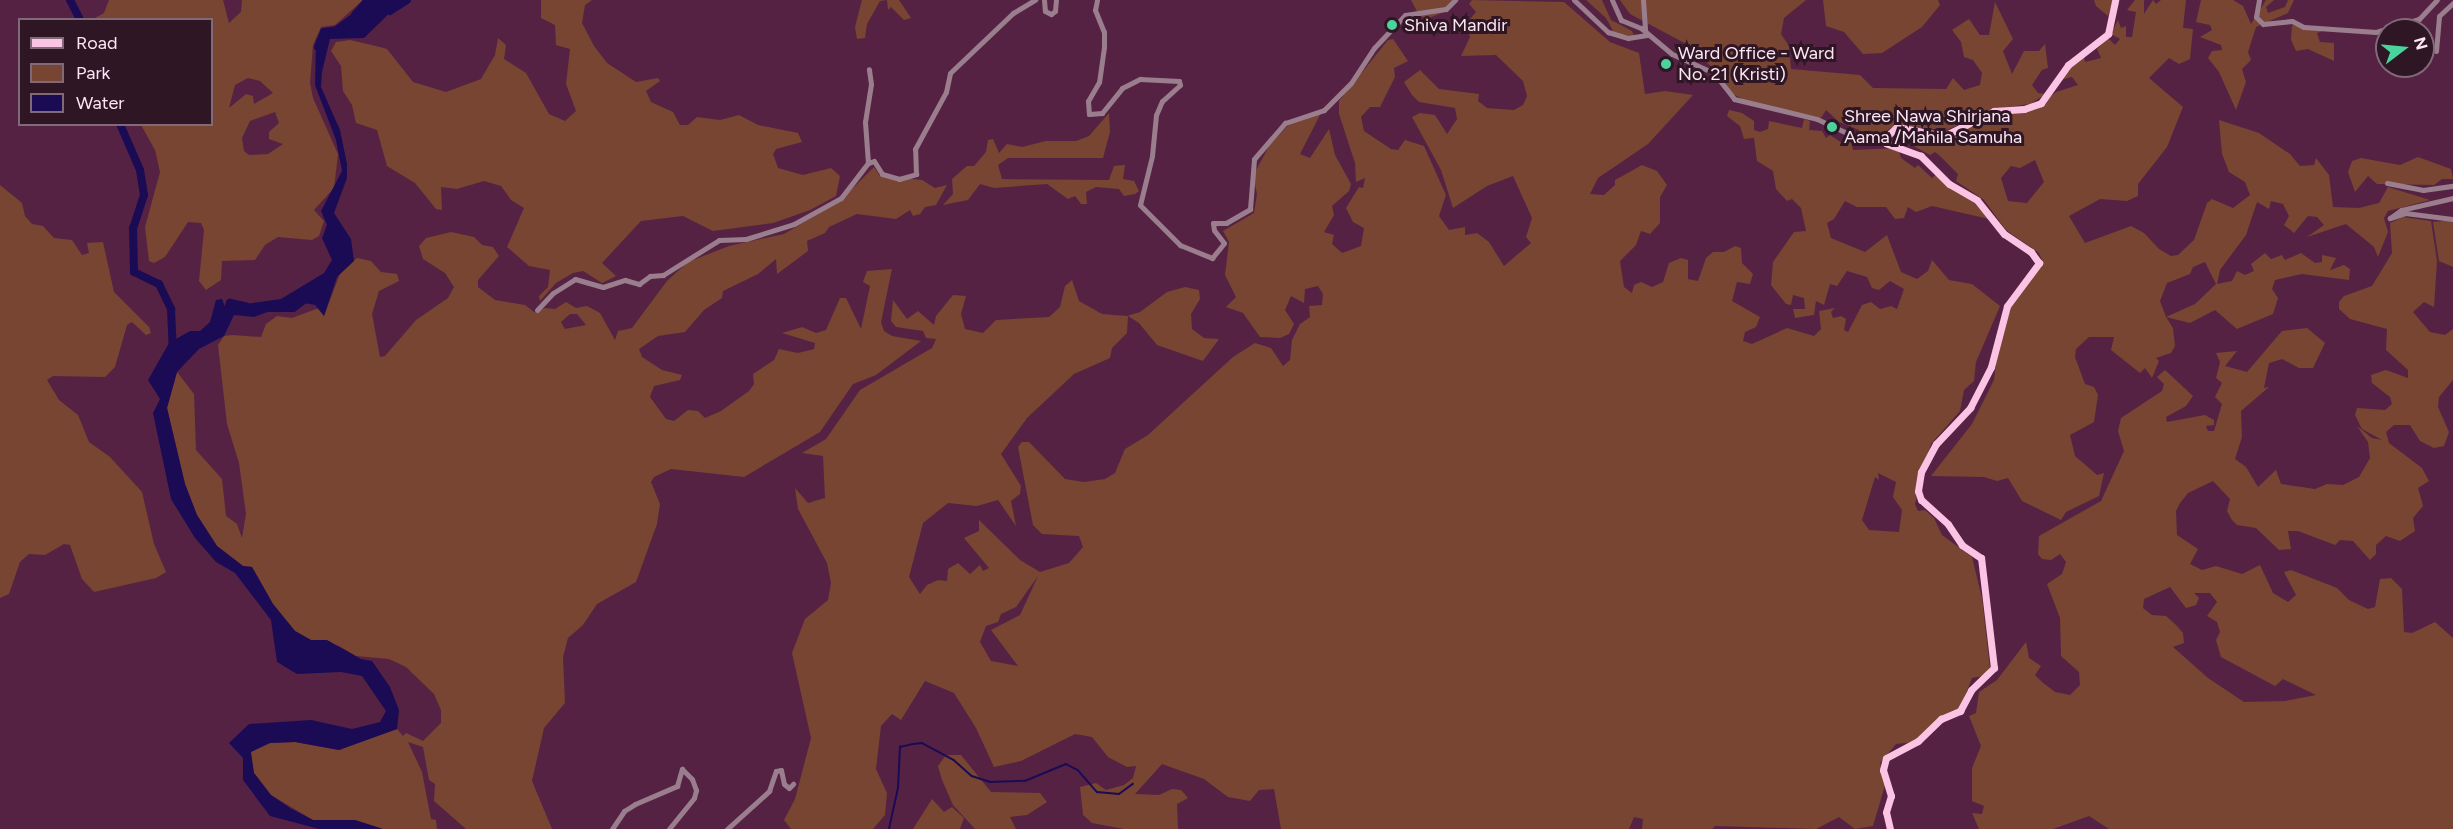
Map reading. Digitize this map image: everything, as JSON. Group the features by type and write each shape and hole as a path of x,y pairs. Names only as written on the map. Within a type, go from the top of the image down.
{"main road":[{"path":"1890,829 1887,812 1891,796 1883,773 1886,758 1918,741 1941,719 1960,711 1971,690 1994,668 1981,558 1962,545 1948,524 1922,500 1918,491 1921,472 1936,444 1970,408 1990,367 2007,306 2039,263 2031,252 2004,234 1982,204 1949,184 1926,160 1885,142 1887,133 1894,127 1941,136 1994,111 2024,109 2041,103 2068,65 2108,34 2115,0"}],"street":[{"path":"537,310 553,293 575,279 603,287 625,280 639,284 650,276 663,275 719,240 746,239 794,224 840,198 868,163 874,161 882,174 899,179 916,174 915,149 946,92 950,73 1013,13 1035,0"},
{"path":"1044,0 1045,11 1051,14 1055,11 1056,0"},
{"path":"1097,0 1095,10 1104,32 1104,47 1100,78 1088,101 1090,116 1102,113 1122,87 1140,79 1179,81 1180,85 1162,101 1156,115 1152,156 1140,206 1180,245 1212,258 1224,243 1214,231 1213,223 1227,223 1250,209 1254,159 1285,123 1324,110 1351,83 1374,48 1405,15 1446,9 1455,0"},
{"path":"1574,0 1608,32 1628,38 1646,34"},
{"path":"1612,0 1621,20 1646,34 1672,54 1714,73 1734,99 1817,119 1846,133 1885,142"},
{"path":"1643,0 1646,34"},
{"path":"2259,0 2256,17 2263,24 2292,21 2304,27 2376,32 2420,19 2438,0"},
{"path":"2436,51 2439,16 2453,3"},
{"path":"868,163 865,122 871,84 869,69"},
{"path":"2387,183 2423,190 2453,186"},
{"path":"2453,198 2401,210 2390,218 2405,213 2453,219"},
{"path":"612,829 624,811 677,786 682,769 692,779 694,798 669,829"},
{"path":"727,829 769,791 776,771 781,770 784,784 789,788 793,784"}],"green space":[{"path":"109,0 223,0 229,23 241,12 242,0 363,0 335,25 321,27 313,45 310,83 313,98 338,154 334,188 314,210 324,221 319,236 312,240 278,237 265,245 255,260 222,261 221,280 206,290 199,281 204,230 201,223 188,222 165,257 154,263 149,261 145,227 160,172 155,150 142,126 213,126 213,18 95,18 104,13","holes":["248,78 260,81 273,93 254,104 253,96 246,94 229,108 235,85","275,112 279,123 269,132 269,139 283,144 268,154 249,155 244,151 242,138 250,121"]},
{"path":"541,0 592,0 585,5 582,23 594,46 607,63 636,82 658,78 660,81 646,91 651,102 673,112 680,125 688,125 697,117 720,120 739,115 758,125 798,133 802,142 776,149 773,154 778,168 803,175 831,168 840,176 836,196 810,210 773,223 713,231 683,216 641,221 602,263 616,276 602,283 583,271 573,273 556,283 540,301 539,296 548,287 550,270 529,266 507,247 524,208 511,200 501,186 484,181 457,189 441,187 442,210 436,209 415,183 387,166 377,130 356,123 352,105 343,91 341,66 331,51 336,42 350,40 387,49 413,82 446,92 481,79 495,55 498,38 506,45 504,59 526,73 549,114 565,121 576,111 566,84 570,49 556,45 555,25 541,18"},
{"path":"862,0 887,0 880,1 867,24 865,38 857,39 855,27"},
{"path":"887,0 899,0 911,18 904,20 891,7 888,10"},
{"path":"1411,0 1456,0 1447,11 1426,19 1419,15"},
{"path":"1472,0 1564,2 1610,42 1639,53 1645,94 1665,91 1693,95 1648,144 1598,178 1590,194 1604,195 1615,185 1615,180 1642,165 1657,171 1667,185 1660,197 1660,223 1650,234 1641,231 1636,245 1620,261 1624,287 1632,293 1634,285 1641,282 1652,287 1663,282 1669,263 1681,258 1688,260 1688,279 1698,281 1706,258 1713,252 1724,252 1735,246 1741,248 1742,263 1753,274 1750,284 1737,282 1732,301 1760,317 1756,327 1745,332 1743,341 1752,344 1787,328 1814,336 1821,329 1819,311 1835,308 1831,312 1833,318 1841,316 1846,319 1844,330 1848,332 1862,305 1871,302 1880,309 1891,306 1897,309 1904,289 1890,281 1879,290 1872,288 1867,277 1847,271 1837,286 1830,284 1824,305 1816,301 1814,315 1795,318 1793,309 1805,309 1804,298 1793,295 1791,305 1786,304 1771,285 1773,262 1794,232 1806,231 1801,208 1792,199 1787,201 1776,189 1773,171 1757,161 1754,138 1744,139 1740,126 1727,116 1729,110 1742,113 1754,121 1754,130 1760,132 1768,129 1769,121 1802,128 1804,119 1810,121 1809,130 1822,131 1826,138 1830,135 1842,143 1846,136 1851,140 1853,150 1898,148 1901,158 1915,168 1918,165 1932,178 1936,175 1969,197 1989,219 1932,206 1916,212 1908,207 1904,218 1895,219 1886,207 1857,207 1845,201 1834,219 1827,223 1831,238 1865,252 1887,235 1901,272 1917,279 1928,271 1932,260 1949,280 1972,284 2000,306 1976,362 1974,381 1964,390 1960,411 1931,444 1915,504 1918,511 1925,510 1934,518 1942,535 1972,557 1982,598 1990,668 1983,676 1972,678 1960,709 1915,742 1896,744 1880,763 1886,782 1873,826 1855,829 1839,817 1816,829 1715,826 1712,829 1642,829 1643,819 1634,817 1629,829 1281,829 1274,789 1259,790 1250,801 1228,797 1204,779 1162,764 1135,794 1159,795 1172,789 1181,790 1188,798 1177,804 1178,829 1124,829 1092,823 1083,815 1080,787 1096,783 1106,790 1124,785 1133,778 1136,766 1127,767 1108,757 1092,737 1075,734 1021,761 994,767 976,728 954,693 925,681 901,720 892,714 881,726 876,769 887,793 885,815 873,829 791,829 784,820 795,799 811,738 792,653 805,619 828,600 831,583 827,563 798,509 795,488 808,503 825,498 823,456 802,453 826,439 860,390 932,348 936,339 926,338 923,331 896,327 891,321 893,300 907,319 918,311 934,325 936,316 953,295 966,296 961,314 965,329 983,333 996,320 1049,317 1060,307 1065,286 1072,280 1079,301 1102,314 1127,316 1140,312 1167,292 1185,287 1199,290 1200,299 1191,314 1192,329 1204,338 1219,339 1203,361 1157,345 1139,323 1128,316 1127,333 1112,348 1110,358 1074,374 1027,418 1001,454 1021,486 1020,494 1011,501 1016,526 998,500 977,506 948,503 923,523 909,577 920,594 927,585 938,580 947,581 948,569 958,563 970,574 980,565 983,571 989,568 964,538 979,531 979,520 1020,560 1040,572 1069,563 1083,547 1079,536 1042,534 1033,525 1018,447 1022,442 1029,442 1065,479 1084,482 1105,479 1115,473 1125,449 1148,435 1233,357 1255,343 1271,348 1283,366 1290,360 1292,340 1300,324 1310,317 1309,306 1322,305 1323,294 1318,286 1305,289 1304,303 1291,296 1285,310 1294,324 1289,334 1280,338 1260,337 1243,313 1226,307 1236,297 1225,275 1229,242 1223,231 1254,213 1257,194 1253,176 1269,146 1292,121 1322,111 1300,154 1310,158 1329,129 1335,155 1351,184 1349,191 1332,206 1334,215 1324,232 1334,235 1332,244 1342,253 1361,246 1364,228 1353,222 1346,208 1359,187 1363,188 1365,178 1356,182 1355,163 1339,114 1339,101 1388,40 1393,39 1408,61 1394,68 1395,77 1380,107 1370,107 1361,117 1364,131 1391,149 1398,150 1405,140 1424,146 1446,195 1439,216 1449,230 1465,227 1465,235 1477,233 1489,242 1504,266 1531,243 1526,237 1532,218 1513,176 1487,186 1453,208 1441,170 1412,117 1420,113 1435,115 1447,134 1457,119 1455,108 1419,102 1412,95 1404,82 1420,70 1439,89 1479,94 1478,101 1487,108 1514,110 1523,105 1527,96 1523,81 1496,55 1461,56 1470,37 1466,24 1476,12 1469,4","holes":["1878,473 1896,482 1893,497 1902,510 1899,532 1869,530 1862,520 1875,477 1879,480","1038,576 1020,615 991,630 1018,666 991,661 980,642 986,626 998,622 1001,614 1016,607"]},
{"path":"1586,0 1602,0 1611,20 1632,31 1635,38 1617,38 1606,18"},
{"path":"1620,0 1806,0 1784,18 1781,34 1789,46 1791,69 1860,75 1873,88 1946,89 1953,78 1964,90 1980,85 1982,73 1973,60 1964,57 1961,42 1952,30 1969,19 1980,35 1989,35 1995,2 2013,39 2003,51 2012,74 2024,51 2039,51 2045,44 2048,68 2042,70 2032,85 2038,93 2046,94 2030,104 1992,109 1947,130 1895,126 1884,132 1883,141 1858,135 1859,130 1839,122 1826,110 1821,118 1748,102 1731,93 1723,78 1690,46 1630,14"},
{"path":"1823,0 1938,0 1940,5 1922,27 1882,53 1863,54 1844,32 1826,26"},
{"path":"2094,0 2113,0 2108,16 2096,6"},
{"path":"2135,0 2144,0 2144,14 2153,0 2156,4 2161,0 2186,0 2183,28 2193,29 2190,59 2179,64 2169,58 2149,78 2183,107 2167,147 2138,184 2138,196 2127,201 2100,199 2069,216 2085,243 2131,226 2144,233 2159,249 2171,256 2178,255 2194,240 2207,203 2212,199 2233,208 2250,195 2245,182 2229,172 2222,154 2219,120 2259,133 2290,154 2300,166 2314,165 2316,158 2329,175 2333,207 2359,208 2379,203 2388,187 2430,200 2388,211 2384,218 2388,232 2378,257 2374,247 2346,224 2307,237 2324,225 2317,217 2308,216 2294,233 2284,225 2289,216 2283,204 2271,201 2269,209 2257,202 2246,235 2220,270 2217,284 2232,281 2237,271 2245,275 2254,271 2251,264 2265,253 2271,259 2282,255 2285,260 2301,253 2315,263 2322,262 2322,255 2336,258 2330,270 2344,265 2350,269 2349,280 2302,274 2275,280 2272,289 2278,298 2273,314 2237,329 2215,310 2190,323 2166,317 2173,328 2175,346 2171,353 2156,358 2159,361 2152,378 2145,368 2140,373 2111,350 2114,337 2089,337 2076,349 2075,357 2085,384 2094,387 2098,395 2094,422 2070,435 2075,456 2097,475 2104,473 2099,496 2066,512 2061,520 2022,501 2008,478 1997,481 1984,477 1931,476 1972,424 1994,380 1998,346 2010,308 2023,283 2043,263 2039,253 2006,230 1984,200 1956,181 1958,174 1939,155 1935,152 1930,155 1906,142 1903,145 1897,142 1907,133 1933,140 1949,137 1997,114 2033,110 2056,92 2078,85 2072,77 2059,80 2084,55 2085,62 2101,58 2097,49 2108,38 2115,45 2120,39 2111,34 2118,20 2121,28 2126,26 2126,37 2132,37 2136,12 2127,10","holes":["2035,160 2044,182 2027,203 2008,201 2001,178 2011,166 2020,168","2205,262 2216,284 2195,304 2166,317 2160,301 2167,283 2190,274 2193,267"]},
{"path":"2201,0 2233,0 2243,6 2251,24 2266,0 2274,0 2266,7 2268,13 2285,7 2288,0 2294,0 2288,13 2256,27 2248,52 2251,60 2242,69 2246,82 2236,110 2219,72 2208,58 2212,51 2222,50 2221,45 2200,37 2212,30 2210,25 2196,22"},
{"path":"2292,25 2328,29 2317,33 2320,42 2334,43 2334,61 2308,49 2296,51 2291,40"},
{"path":"1109,113 1110,132 1103,158 1008,158 998,165 1002,179 1109,180 1114,166 1125,165 1123,179 1134,181 1139,191 1135,194 1124,196 1119,189 1096,187 1086,192 1087,204 1081,204 1075,196 1068,199 1047,184 994,188 980,184 968,200 943,205 953,194 952,179 967,166 974,166 986,152 988,140 993,139 999,153 1007,144 1022,147 1046,141 1076,141 1089,136"},
{"path":"2418,157 2451,169 2453,179 2442,179 2434,185 2377,184 2368,176 2355,192 2348,172 2352,161 2361,158 2400,165"},
{"path":"874,167 880,176 922,180 935,188 947,185 936,205 925,207 920,214 913,216 910,210 896,219 857,214 829,227 825,233 807,241 808,251 777,274 776,259 758,274 723,291 722,298 704,310 685,332 658,336 639,349 642,357 662,370 682,375 680,380 654,386 650,397 666,419 674,421 688,410 698,411 705,418 721,411 749,391 754,384 753,374 774,360 779,349 798,353 814,349 815,343 782,333 802,327 816,333 826,330 840,298 846,298 861,329 870,286 863,282 867,271 892,269 881,322 884,331 892,336 921,341 876,375 853,384 820,432 744,477 671,469 654,477 651,482 660,504 657,524 636,582 597,604 583,625 568,638 563,657 565,703 544,728 532,781 552,829 466,829 434,801 435,784 429,780 423,747 408,742 422,772 431,819 436,820 437,829 383,829 355,820 313,820 271,795 254,773 250,752 270,743 295,742 339,750 397,729 403,736 406,733 423,741 441,723 441,710 434,694 406,667 389,659 356,656 339,646 311,640 295,631 273,604 252,567 243,566 217,546 197,515 185,484 167,408 177,372 194,394 196,450 222,479 226,516 237,524 242,538 246,514 239,463 227,424 218,345 224,336 261,337 266,324 277,316 292,318 319,308 324,316 341,271 357,258 371,261 381,272 397,274 399,281 379,291 372,314 380,357 385,356 416,320 448,298 454,287 445,273 423,259 419,246 426,238 451,232 474,237 482,245 493,247 499,256 478,280 478,287 495,300 525,305 534,312 545,308 555,309 566,302 576,308 587,306 600,313 615,340 618,331 632,328 667,281 688,262 729,246 784,234 839,202","holes":["570,314 577,314 586,325 565,329 561,322"]},
{"path":"0,185 22,203 25,216 32,224 43,226 54,238 72,240 82,255 89,253 87,243 103,242 114,292 149,327 151,333 146,335 132,322 127,325 115,367 105,377 53,376 47,380 59,400 78,415 89,442 110,457 142,492 154,544 166,572 156,578 94,592 82,579 70,545 64,544 45,555 29,554 20,562 9,594 0,598"},
{"path":"2403,217 2431,221 2437,261 2434,307 2424,302 2413,312 2430,332 2445,335 2453,329 2453,380 2439,397 2438,407 2449,432 2444,446 2434,448 2420,441 2410,425 2394,425 2386,432 2389,443 2422,468 2429,481 2418,488 2423,506 2413,518 2415,531 2400,541 2386,536 2376,545 2376,554 2370,560 2353,541 2340,540 2335,545 2298,531 2288,531 2291,549 2279,550 2256,528 2237,525 2232,520 2227,511 2230,499 2213,481 2188,493 2180,503 2176,511 2177,535 2198,549 2190,564 2202,570 2216,566 2242,574 2260,565 2273,593 2288,602 2296,595 2284,572 2291,570 2337,588 2349,600 2368,609 2375,607 2380,579 2391,578 2402,589 2404,632 2412,633 2435,622 2453,638 2453,829 2109,829 2089,816 2053,829 1979,829 1972,813 1982,814 1984,806 1972,801 1972,768 1981,746 1969,716 1976,713 1979,692 1997,680 2026,642 2029,658 2041,666 2035,675 2042,682 2055,692 2070,695 2080,685 2079,672 2061,656 2060,618 2047,584 2062,574 2066,562 2060,554 2051,560 2042,559 2038,554 2039,536 2101,501 2124,451 2118,431 2121,418 2162,391 2164,384 2157,377 2165,370 2193,396 2186,406 2166,417 2167,422 2205,415 2214,420 2214,425 2206,426 2208,431 2214,431 2222,404 2215,397 2222,383 2216,378 2220,362 2216,353 2237,351 2225,366 2247,372 2282,331 2307,328 2325,343 2313,368 2299,368 2282,359 2269,363 2264,388 2269,387 2241,411 2242,437 2235,459 2246,467 2258,487 2276,470 2281,484 2315,489 2327,484 2343,485 2359,477 2370,458 2368,442 2357,426 2372,438 2382,440 2362,429 2355,415 2357,408 2385,410 2392,404 2390,397 2372,383 2371,375 2386,370 2408,378 2408,370 2386,350 2387,329 2350,319 2339,309 2339,302 2344,296 2372,286 2392,253 2390,223","holes":["2170,587 2186,608 2196,605 2199,598 2194,593 2210,593 2217,602 2207,616 2217,622 2220,632 2216,640 2221,657 2275,686 2283,679 2316,695 2285,701 2244,702 2208,678 2173,647 2184,643 2183,633 2176,625 2166,616 2152,615 2143,608 2144,599"]},
{"path":"2453,220 2453,267 2439,261 2433,222"},
{"path":"946,755 961,755 991,792 1040,793 1047,802 1027,815 1010,817 1016,829 975,829 953,805 942,780 938,766"},
{"path":"932,799 944,812 952,807 964,818 960,829 913,829"}],"water":[{"path":"371,0 403,0 364,38 330,39 321,87 340,130 347,164 347,178 334,213 351,239 354,261 337,277 324,316 315,305 304,303 289,304 254,317 234,315 224,336 199,349 177,372 167,408 185,484 197,515 217,546 243,566 252,567 273,604 295,631 311,640 327,640 361,659 372,661 390,687 399,710 397,729 339,750 295,742 270,743 251,752 254,773 271,795 290,808 313,820 355,820 383,829 319,829 270,816 243,780 243,758 229,743 249,724 311,720 352,729 380,722 386,711 362,676 341,672 297,674 277,662 271,620 235,573 216,562 195,538 171,499 153,413 160,399 148,380 169,343 190,331 200,331 210,322 216,300 222,299 225,307 281,299 324,273 332,260 322,238 327,225 321,211 342,171 336,140 315,85 316,40"}],"waterway":[{"path":"70,0 79,18"},
{"path":"355,15 368,0"},
{"path":"390,11 407,0"},
{"path":"318,47 324,32 340,30"},
{"path":"121,126 140,170 144,195 133,228 134,272 159,284 171,309 173,353"},
{"path":"271,308 293,308 308,297"},
{"path":"226,314 230,303 246,306"},
{"path":"889,829 898,788 900,747 913,744 922,743 954,760 972,776 990,782 1025,781 1066,764 1078,770 1097,792 1119,794 1133,784"}],"place":[{"name":"Shiva Mandir","path":"1392,25"},
{"name":"Ward Office - Ward No. 21 (Kristi)","path":"1666,64"},
{"name":"Shree Nawa Shirjana Aama /Mahila Samuha","path":"1832,127"}]}
